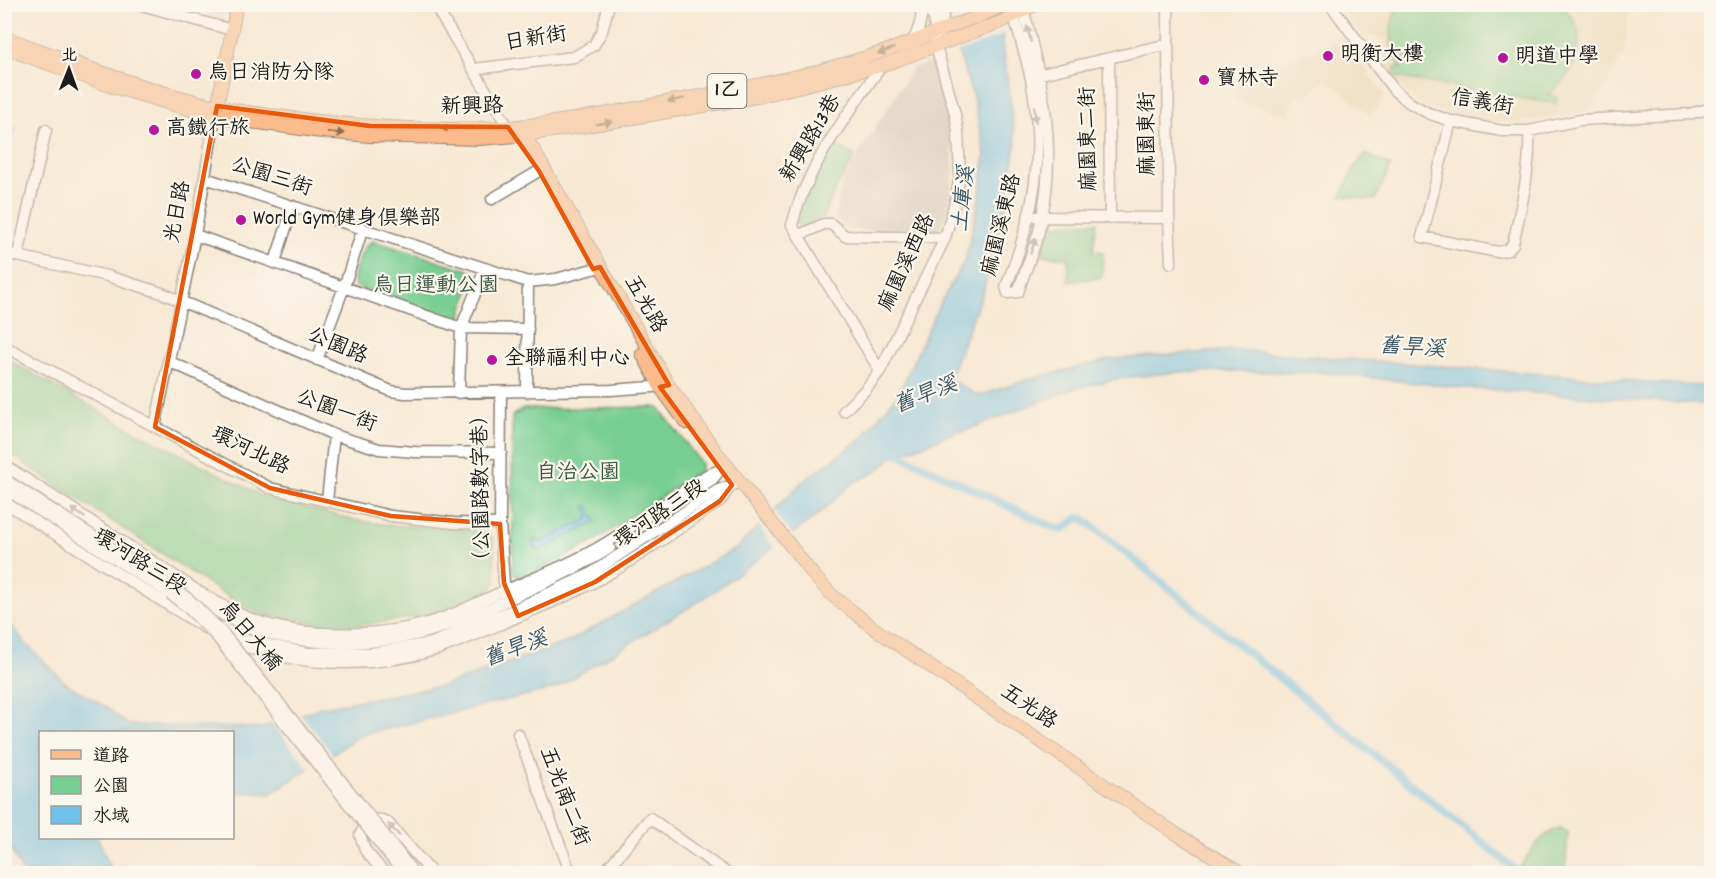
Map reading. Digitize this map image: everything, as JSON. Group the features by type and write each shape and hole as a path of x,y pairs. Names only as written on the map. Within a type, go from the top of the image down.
{"main road":[{"name":"光日路","path":"216,112 237,4"},
{"name":"1乙","path":"940,36 1003,9 1019,14 1037,4"},
{"name":"新興路","path":"517,133 573,118 760,86 858,61 912,42 940,36"},
{"name":"新興路","path":"4,48 107,85 216,112 370,126 517,133 762,96 881,66 940,36"},
{"name":"新興路","path":"4,37 216,112"},
{"name":"五光路","path":"517,133 596,268"},
{"name":"五光路","path":"517,133 664,386 723,468 800,563 827,601 870,634 1173,841 1227,873"},
{"name":"五光路","path":"800,563 833,596 875,629 1178,835 1242,873"}],"street":[{"path":"138,4 232,30"},
{"name":"五光路","path":"434,4 517,133"},
{"name":"日新街","path":"474,69 574,57 594,45 602,31 609,4"},
{"path":"922,4 934,18 940,36"},
{"path":"912,42 919,29 922,4"},
{"path":"937,4 943,15 940,36"},
{"name":"麻園東街","path":"1168,4 1171,263"},
{"name":"信義街","path":"1330,4 1394,90 1410,103 1428,113 1451,121 1502,131 1529,131 1580,120 1689,114 1712,108"},
{"name":"麻園溪東路","path":"1019,14 1046,111 1049,144 1042,218 1018,292 1008,293 1006,287 1021,247 1036,179 1038,156 1035,75"},
{"name":"麻園溪西路","path":"844,411 880,371 945,238 956,202 960,176 958,131 945,74 940,36"},
{"name":"麻園東二街","path":"1035,75 1168,44"},
{"name":"麻園東二街","path":"1109,59 1110,219"},
{"name":"新興路13巷","path":"799,235 792,225 799,199 830,139 881,66"},
{"name":"光日路","path":"155,427 195,235 216,112"},
{"path":"1451,121 1422,237 1498,252 1508,250 1513,244 1524,190 1530,146 1529,131"},
{"path":"18,255 46,130"},
{"path":"492,199 539,171"},
{"name":"公園三街","path":"206,178 528,282 556,279 596,268"},
{"path":"275,262 293,206"},
{"path":"1029,216 1110,219 1169,218"},
{"path":"880,371 799,235 824,224 831,224 845,236 945,238"},
{"path":"317,360 363,228"},
{"path":"195,235 461,327 528,329"},
{"name":"公園路","path":"4,253 107,276 162,293 391,391 501,393 664,386"},
{"path":"459,393 461,327 485,269"},
{"path":"527,392 528,282"},
{"name":"環河北路","path":"4,346 270,488 391,516 454,523 501,524"},
{"name":"公園一街","path":"168,361 334,435 379,449 415,452 501,453"},
{"name":"（公園路數字巷）","path":"501,393 503,577 513,604"},
{"path":"327,501 334,435"},
{"name":"環河路三段","path":"4,465 180,579 231,609 254,620 298,630 341,633 398,629 513,604 595,582 723,498 735,483"},
{"name":"環河路三段","path":"4,501 222,638 278,657 341,662 403,657 458,642 563,567 593,551 707,474 723,468"},
{"name":"烏日大橋","path":"4,479 174,588 207,615 414,873"},
{"name":"烏日大橋","path":"4,488 170,594 203,622 404,873"},
{"name":"五光南二街","path":"518,734 571,873"},
{"path":"603,873 650,818 728,873"},
{"path":"386,873 365,850 360,835 367,822 374,819 388,823 433,873"}],"highlighted area":[{"path":"217,106 370,126 508,127 539,171 593,269 600,267 669,385 660,387 732,485 720,501 595,582 518,616 504,583 500,524 391,516 270,488 155,427"}],"shaded area":[{"name":"明道中學","path":"1337,5 1629,5 1625,50 1592,111 1517,123 1495,123 1426,108 1395,82 1386,66 1386,39 1362,33"},
{"path":"1344,39 1385,95 1371,116 1326,78 1307,98 1295,95 1289,114 1235,101 1238,78"},
{"path":"937,59 951,117 954,171 948,214 937,233 849,230 834,218 844,177 913,68"}],"green space":[{"path":"1556,4 1568,12 1575,24 1578,50 1567,76 1558,87 1547,94 1557,97 1556,104 1394,77 1395,67 1401,68 1394,53 1391,36 1398,5"},
{"path":"832,143 855,156 836,188 823,218 810,225 799,226 796,224 799,204"},
{"path":"1366,154 1391,166 1375,200 1341,196 1355,166"},
{"path":"1097,222 1093,250 1103,252 1102,277 1068,282 1068,258 1042,255 1050,225"},
{"name":"烏日運動公園","path":"373,241 469,270 473,278 460,318 453,321 355,286 358,261 365,248"},
{"path":"5,358 127,427 262,496 354,520 389,525 477,530 493,538 496,583 489,591 431,615 361,625 325,624 264,615 246,608 5,450"},
{"name":"自治公園","path":"659,408 701,463 701,470 590,544 523,578 517,577 513,571 512,416 523,409"},
{"path":"1560,828 1568,832 1565,873 1527,873 1520,867 1541,839"}],"water":[{"name":"舊旱溪","path":"994,5 1002,37 1016,145 1006,207 984,289 949,379 979,396 1026,380 1112,359 1233,350 1711,387 1711,405 1464,388 1311,371 1309,373 1179,372 1121,378 1072,389 892,457 876,472 854,482 814,518 703,599 556,688 361,735 270,794 234,792 234,731 39,731 39,839 98,839 112,873 23,873 5,838 4,617 26,644 67,684 108,708 128,725 262,728 322,707 443,686 570,641 737,548 801,483 861,439 899,393 937,309 966,258 980,195 985,154 973,97 948,20"},
{"path":"588,505 596,522 538,551 532,541 537,539 540,543 587,520 590,517 585,507"}],"pier":[{"path":"942,5 997,5 1002,35 956,53"},
{"path":"772,508 793,536 776,549 757,524"},
{"path":"299,712 334,756 311,771 271,722"}],"waterway":[{"path":"220,14 222,4"},
{"path":"4,141 17,128"},
{"path":"890,450 1053,527 1062,530 1078,518 1084,519 1521,874"}],"place":[{"name":"明衡大樓","path":"1328,56"},
{"name":"明道中學","path":"1503,58"},
{"name":"烏日消防分隊","path":"196,74"},
{"name":"寶林寺","path":"1204,80"},
{"name":"高鐵行旅","path":"154,130"},
{"name":"World Gym健身俱樂部","path":"241,220"},
{"name":"全聯福利中心","path":"492,360"}],"water label":[{"name":"土庫溪","path":"965,199"}]}
